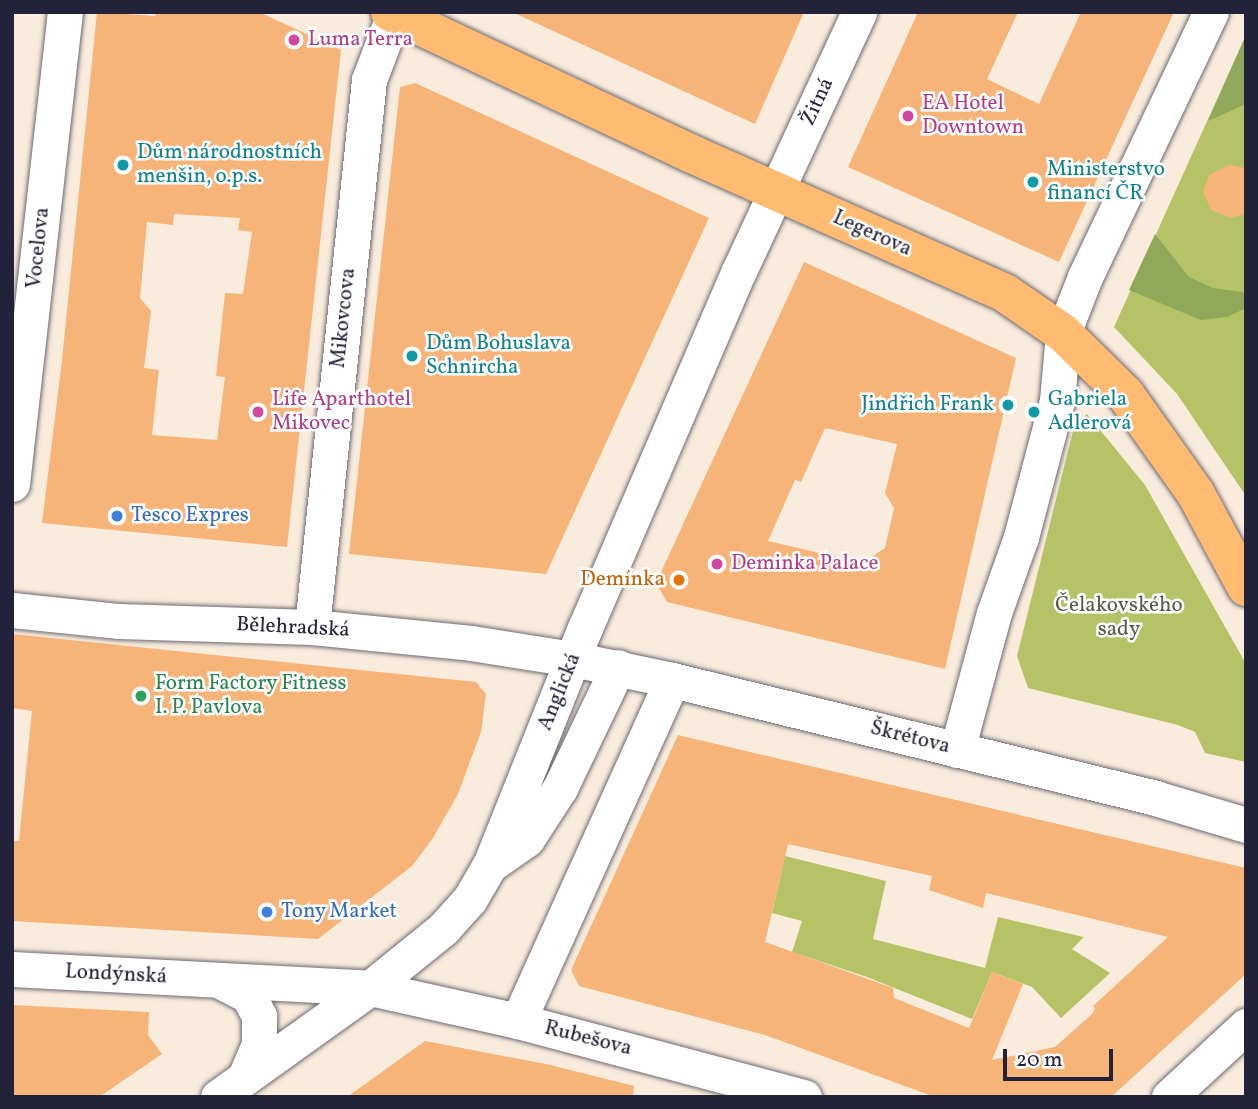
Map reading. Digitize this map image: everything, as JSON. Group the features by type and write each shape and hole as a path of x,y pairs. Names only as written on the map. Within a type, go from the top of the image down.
{"main road":[{"name":"Legerova","path":"392,13 486,59 1005,293 1063,333 1096,363 1133,405 1196,494 1246,587"}],"street":[{"name":"Vocelova","path":"12,484 65,12"},
{"name":"Žitná","path":"777,191 859,12"},
{"path":"957,750 994,613 1021,537 1057,401 1063,333 1085,277 1211,12"},
{"name":"Mikovcova","path":"312,627 369,80 392,13"},
{"name":"Anglická","path":"218,1097 246,1074 370,988 443,929 470,899 490,864 573,659 777,191"},
{"name":"Bělehradská","path":"12,610 119,621 312,627 471,643 573,659"},
{"name":"Škrétova","path":"573,659 618,667 1155,798 1246,825"},
{"path":"490,864 527,839 560,788 618,667"},
{"path":"518,1021 672,680"},
{"name":"Londýnská","path":"12,969 370,988"},
{"name":"Londýnská","path":"220,981 248,995 259,1016 259,1044 246,1074"},
{"name":"Rubešova","path":"370,988 518,1021 804,1097"},
{"path":"1168,1097 1246,1026"}],"green space":[{"path":"1246,35 1246,496 1177,394 1114,327"},
{"path":"1246,35 1246,104 1208,121"},
{"path":"1155,234 1189,277 1213,288 1242,292 1246,296 1246,308 1227,317 1201,320 1129,290"},
{"name":"Čelakovského sady","path":"1087,414 1145,485 1246,664 1246,762 1205,753 1195,732 1178,725 1028,688 1017,656 1074,427"},
{"path":"785,856 886,881 873,939 985,968 998,917 1084,937 1072,949 1110,973 1061,1018 1032,987 992,972 972,1019 867,977 792,952 802,921 772,913"}],"building":[{"path":"97,12 155,16 157,12 259,12 341,50 287,547 42,523 62,360","holes":["174,214 240,218 238,230 252,232 243,294 225,293 216,376 225,377 217,440 152,435 159,370 144,368 151,311 140,298 147,222 173,225"]},
{"path":"512,12 804,12 755,124"},
{"path":"918,12 1018,12 987,79 1039,104 1081,12 1174,12 1059,262 848,167"},
{"path":"415,83 709,218 546,574 349,554 400,87"},
{"path":"1229,165 1246,168 1246,214 1231,218 1211,210 1203,192 1209,175"},
{"path":"804,262 1016,358 945,669 667,602 656,583","holes":["825,428 897,444 885,493 894,508 885,548 863,563 768,541 795,480 801,482"]},
{"path":"12,634 476,682 486,694 481,732 458,794 433,838 412,866 318,939 12,921 12,841 19,841 32,711 12,708"},
{"path":"678,735 1246,868 1246,974 1111,1097 935,1097 765,1035 579,986 571,970","holes":["788,844 932,876 929,890 983,908 986,893 1168,937 1093,1006 1095,1009 1092,1014 1055,1047 992,1060 1023,984 992,972 969,1028 894,998 893,988 765,942"]},
{"path":"12,1005 149,1012 148,1035 162,1054 99,1097 12,1097"},
{"path":"425,1041 546,1064 634,1086 633,1097 347,1097"}],"place":[{"name":"Luma Terra","path":"294,40"},
{"name":"EA Hotel Downtown","path":"908,116"},
{"name":"Dům národnostních menšin, o.p.s.","path":"123,165"},
{"name":"Ministerstvo financí ČR","path":"1033,182"},
{"name":"Dům Bohuslava Schnircha","path":"412,356"},
{"name":"Jindřich Frank","path":"1008,405"},
{"name":"Life Aparthotel Mikovec","path":"258,412"},
{"name":"Gabriela Adlerová","path":"1034,412"},
{"name":"Tesco Expres","path":"117,516"},
{"name":"Deminka Palace","path":"717,564"},
{"name":"Demínka","path":"679,580"},
{"name":"Form Factory Fitness I. P. Pavlova","path":"141,696"},
{"name":"Tony Market","path":"267,912"}]}
